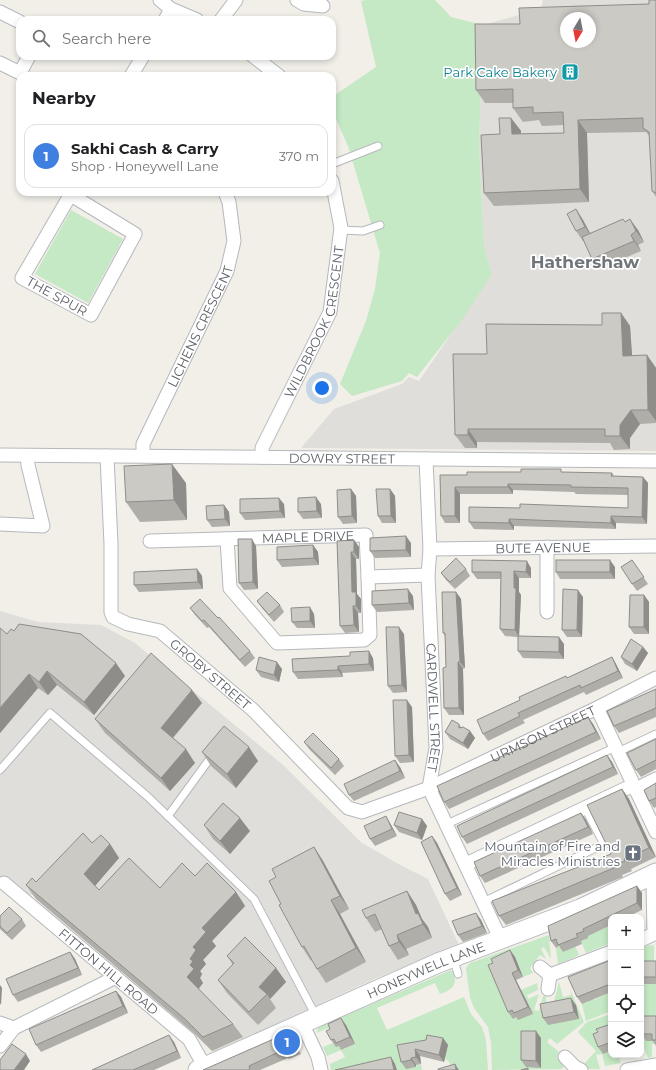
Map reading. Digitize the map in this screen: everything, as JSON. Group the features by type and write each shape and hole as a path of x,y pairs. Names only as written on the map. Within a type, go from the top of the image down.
{"street":[{"path":"160,0 168,14"},
{"path":"224,16 236,0"},
{"path":"297,0 304,4 323,6"},
{"path":"0,12 16,20"},
{"path":"21,72 27,60"},
{"path":"133,72 140,60"},
{"path":"258,60 274,72"},
{"path":"0,63 18,72"},
{"name":"THE SPUR","path":"69,196 22,278 91,315 135,234 76,196"},
{"name":"LICHENS CRESCENT","path":"143,455 143,444 228,270 234,241 229,202 227,196"},
{"name":"WILDBROOK CRESCENT","path":"262,457 262,448 330,312 341,230 335,196"},
{"name":"DOWRY STREET","path":"0,455 143,455 656,461"},
{"path":"0,524 43,526 27,456"},
{"name":"GROBY STREET","path":"107,456 111,544 111,612 113,617 128,624 160,631 252,710 348,808 362,812 429,788"},
{"name":"CARDWELL STREET","path":"426,459 430,549 428,575 436,748 429,788 501,940"},
{"name":"MAPLE DRIVE","path":"150,541 366,535 368,577"},
{"path":"227,538 230,588 277,642 364,640 370,635 368,577 428,575"},
{"name":"BUTE AVENUE","path":"430,549 656,546"},
{"path":"547,548 547,612"},
{"name":"URMSON STREET","path":"429,788 597,708 656,678"},
{"path":"597,708 634,787 655,827"},
{"path":"466,864 627,788 640,787 656,779"},
{"path":"644,939 655,934 653,875"},
{"name":"HONEYWELL LANE","path":"202,1068 309,1019 456,966 501,940 580,909 653,875"},
{"name":"FITTON HILL ROAD","path":"2,881 189,1039 202,1068"},
{"path":"550,975 608,953"},
{"path":"540,966 550,975"},
{"path":"548,989 550,975"},
{"path":"0,1046 14,1028 112,979 115,976"},
{"path":"309,1019 321,1070"},
{"path":"0,1023 14,1028"},
{"path":"565,1057 576,1069"},
{"path":"627,1070 652,1067"}],"lane":[{"path":"336,162 378,146"},
{"path":"341,230 363,231 380,225"},
{"path":"0,770 50,713 168,816 254,899 309,1019"},
{"path":"447,824 656,734"},
{"path":"168,816 220,745"},
{"path":"483,902 604,844 585,808"}],"shaded area":[{"path":"543,0 656,0 656,451 301,448 334,409 402,384 409,377 419,381 492,274 484,246 479,144 483,25 541,9"},
{"path":"0,611 38,622 101,625 135,643 282,764 362,843 428,879 459,945 379,977 213,1052 118,964 36,896 0,889"}],"green space":[{"path":"435,0 451,17 483,25 479,144 484,246 492,274 461,321 417,377 409,373 402,381 352,396 340,384 366,321 375,289 380,253 348,146 336,119 336,94 376,67 361,1"},
{"path":"71,210 123,239 88,303 35,274"},
{"path":"608,926 608,944 586,953 580,939"},
{"path":"549,935 551,959 544,947 541,949 546,959 540,955 530,968 533,973 523,977 515,957 507,1007 513,1018 521,990 537,983 538,990 527,995 528,999 539,994 534,1010 539,1011 543,996 546,996 546,1005 553,1005 559,982 563,997 571,995 570,989 584,1022 557,1044 550,1038 547,1042 559,1052 557,1054 559,1055 557,1058 564,1066 562,1069 492,1070 491,1043 488,1027 474,1008 470,998 466,968 470,963","holes":["541,1038 541,1067 526,1067"]},
{"path":"573,941 579,955 558,964 556,948 561,946 563,952 573,947"},
{"path":"651,945 654,946 654,964 644,971 644,950 644,947"},
{"path":"451,970 454,975 455,982 448,990 440,994 435,983 377,1008 387,1030 464,997 471,1014 482,1027 486,1040 488,1070 459,1070 458,1067 452,1069 450,1063 445,1058 448,1045 419,1053 411,1068 421,1064 422,1070 397,1070 395,1064 380,1070 331,1070 330,1064 345,1057 341,1050 327,1056 323,1047 333,1043 339,1046 342,1050 355,1044 331,1027 316,1033 319,1027"},
{"path":"644,984 656,984 656,1044 652,1044 652,1057 648,1058 644,1048"},
{"path":"608,992 608,1012 586,1021 582,1004 588,1002 591,995 594,1000"},
{"path":"608,1015 608,1041 603,1054 608,1052 608,1058 619,1058 621,1063 605,1066 602,1054 596,1055 600,1069 589,1069 583,1066 596,1051 578,1032 587,1022"}],"building":[{"name":"Park Cake Bakery","path":"649,0 656,0 656,193 652,191 649,132 643,128 643,118 578,120 580,189 484,193 481,135 500,134 499,118 511,118 512,134 564,133 563,112 533,113 533,107 513,108 513,89 476,90 475,24 520,24 519,8 649,4"},
{"path":"576,209 585,227 576,231 567,214"},
{"path":"623,219 625,222 630,219 636,231 631,235 634,241 592,259 582,237"},
{"path":"602,313 621,313 623,356 647,355 648,410 631,410 620,425 620,436 605,436 605,429 468,429 468,435 455,435 453,354 487,354 486,324 602,325"},
{"path":"172,464 174,500 126,502 124,466"},
{"path":"521,469 561,469 561,472 612,473 611,476 643,477 642,517 611,516 611,523 509,519 509,523 469,522 469,507 520,508 520,504 628,508 628,488 508,484 508,487 455,487 455,516 441,516 440,475 467,475 467,472 521,472"},
{"path":"351,489 352,516 338,517 337,490"},
{"path":"376,489 390,489 391,516 378,516"},
{"path":"316,497 317,511 298,512 298,498"},
{"path":"279,498 280,511 240,513 240,499"},
{"path":"224,505 225,519 207,520 206,506"},
{"path":"406,536 406,550 370,551 370,538"},
{"path":"238,539 252,539 253,582 239,583"},
{"path":"354,540 354,552 351,552 352,592 356,592 356,606 353,606 354,625 340,626 337,541"},
{"path":"313,545 314,558 277,560 277,547"},
{"path":"456,558 466,569 450,582 441,573"},
{"path":"472,560 527,561 526,572 514,571 514,588 516,588 515,630 500,629 501,572 472,572"},
{"path":"556,560 610,560 610,572 556,572"},
{"path":"632,560 644,577 632,584 621,567"},
{"path":"197,569 198,582 134,585 134,572"},
{"path":"408,589 409,603 372,605 372,591"},
{"path":"563,589 578,590 577,630 562,630"},
{"path":"267,592 280,605 269,615 257,601"},
{"path":"442,592 456,592 460,662 458,662 459,708 444,708 443,668 446,667"},
{"path":"630,595 644,595 644,627 629,627"},
{"path":"200,599 218,618 219,617 250,651 240,660 204,620 202,621 190,608"},
{"path":"310,607 310,621 292,622 291,608"},
{"path":"19,624 81,634 116,663 84,702 47,671 39,682 29,674 0,708 0,628 7,634 11,629 14,631"},
{"path":"386,627 399,627 402,685 388,686"},
{"path":"518,636 559,637 559,652 518,651"},
{"path":"631,639 643,647 632,664 621,657"},
{"path":"369,651 369,664 338,666 338,670 293,672 292,659 350,656 350,652"},
{"path":"151,653 192,690 161,728 186,749 161,778 95,719"},
{"path":"259,657 277,662 274,675 256,670"},
{"path":"612,657 618,671 581,688 580,685 518,713 520,716 483,734 477,720 520,700 519,697 566,676 567,678"},
{"path":"656,689 656,708 614,726 607,711"},
{"path":"393,700 407,700 409,755 395,756"},
{"path":"588,717 596,732 444,802 437,786"},
{"path":"452,720 459,724 459,728 463,727 470,731 463,743 445,732"},
{"path":"224,726 249,747 227,774 202,752"},
{"path":"313,733 339,759 331,768 304,742"},
{"path":"656,739 656,760 636,770 627,753"},
{"path":"607,755 613,767 462,837 457,826"},
{"path":"395,760 400,771 349,795 344,784"},
{"path":"656,783 656,798 649,801 644,790"},
{"path":"622,789 649,848 624,859 625,861 615,865 616,867 499,916 492,901 611,854 587,805"},
{"path":"223,803 240,818 220,841 204,825"},
{"path":"399,812 422,819 417,833 394,825"},
{"path":"581,813 588,827 480,876 474,862"},
{"path":"386,816 392,829 370,839 364,826"},
{"path":"83,833 92,843 101,835 110,844 84,874 99,890 129,858 160,888 182,863 195,876 207,863 236,892 202,928 206,932 193,947 196,950 190,959 193,961 190,965 194,969 187,977 233,1024 203,1037 185,1019 26,885 32,878 36,882"},
{"path":"432,836 457,888 445,894 421,842"},
{"path":"314,847 340,896 331,900 356,948 317,969 304,946 302,947 279,905 281,904 269,881 276,877 272,869"},
{"path":"637,886 637,903 614,914 608,914 608,917 576,934 578,937 558,945 556,939 551,941 548,926"},
{"path":"407,891 416,914 418,913 423,924 397,935 399,942 389,946 375,914 366,918 362,910"},
{"path":"9,907 22,919 7,933 0,926 0,916"},
{"path":"476,913 482,926 458,935 452,921"},
{"path":"245,937 276,968 259,987 267,994 249,1012 218,980 234,963 227,956"},
{"path":"510,950 518,970 512,973 528,1007 514,1013 512,1010 508,1012 488,965 493,963 491,959"},
{"path":"70,952 78,968 13,995 6,979"},
{"path":"608,961 608,985 577,997 568,977"},
{"path":"644,961 656,961 656,977 644,977"},
{"path":"116,991 123,1006 36,1045 29,1029"},
{"path":"571,998 574,1012 543,1018 540,1004"},
{"path":"644,1016 656,1016 656,1040 652,1040 652,1034 644,1034"},
{"path":"341,1018 350,1037 336,1043 334,1039 331,1040 326,1031 330,1029 328,1024"},
{"path":"608,1025 608,1043 598,1047 593,1034 598,1032 596,1029"},
{"path":"521,1031 536,1031 536,1061 521,1060"},
{"path":"285,1034 296,1046 284,1052 283,1050 249,1066 250,1069 248,1070 203,1070"},
{"path":"169,1035 177,1051 133,1070 92,1070"},
{"path":"427,1035 443,1038 439,1055 415,1049 416,1057 411,1058 411,1060 401,1062 397,1045 426,1040"},
{"path":"12,1044 26,1054 14,1070 0,1070 0,1060"},
{"path":"391,1057 394,1070 335,1070"},
{"path":"455,1064 456,1070 438,1070 438,1069"}],"place":[{"name":"Park Cake Bakery","path":"570,72"},
{"name":"Mountain of Fire and Miracles Ministries","path":"633,853"},
{"name":"Sakhi Cash & Carry","path":"287,1042"}],"district":[{"name":"Hathershaw","path":"585,262"}]}
